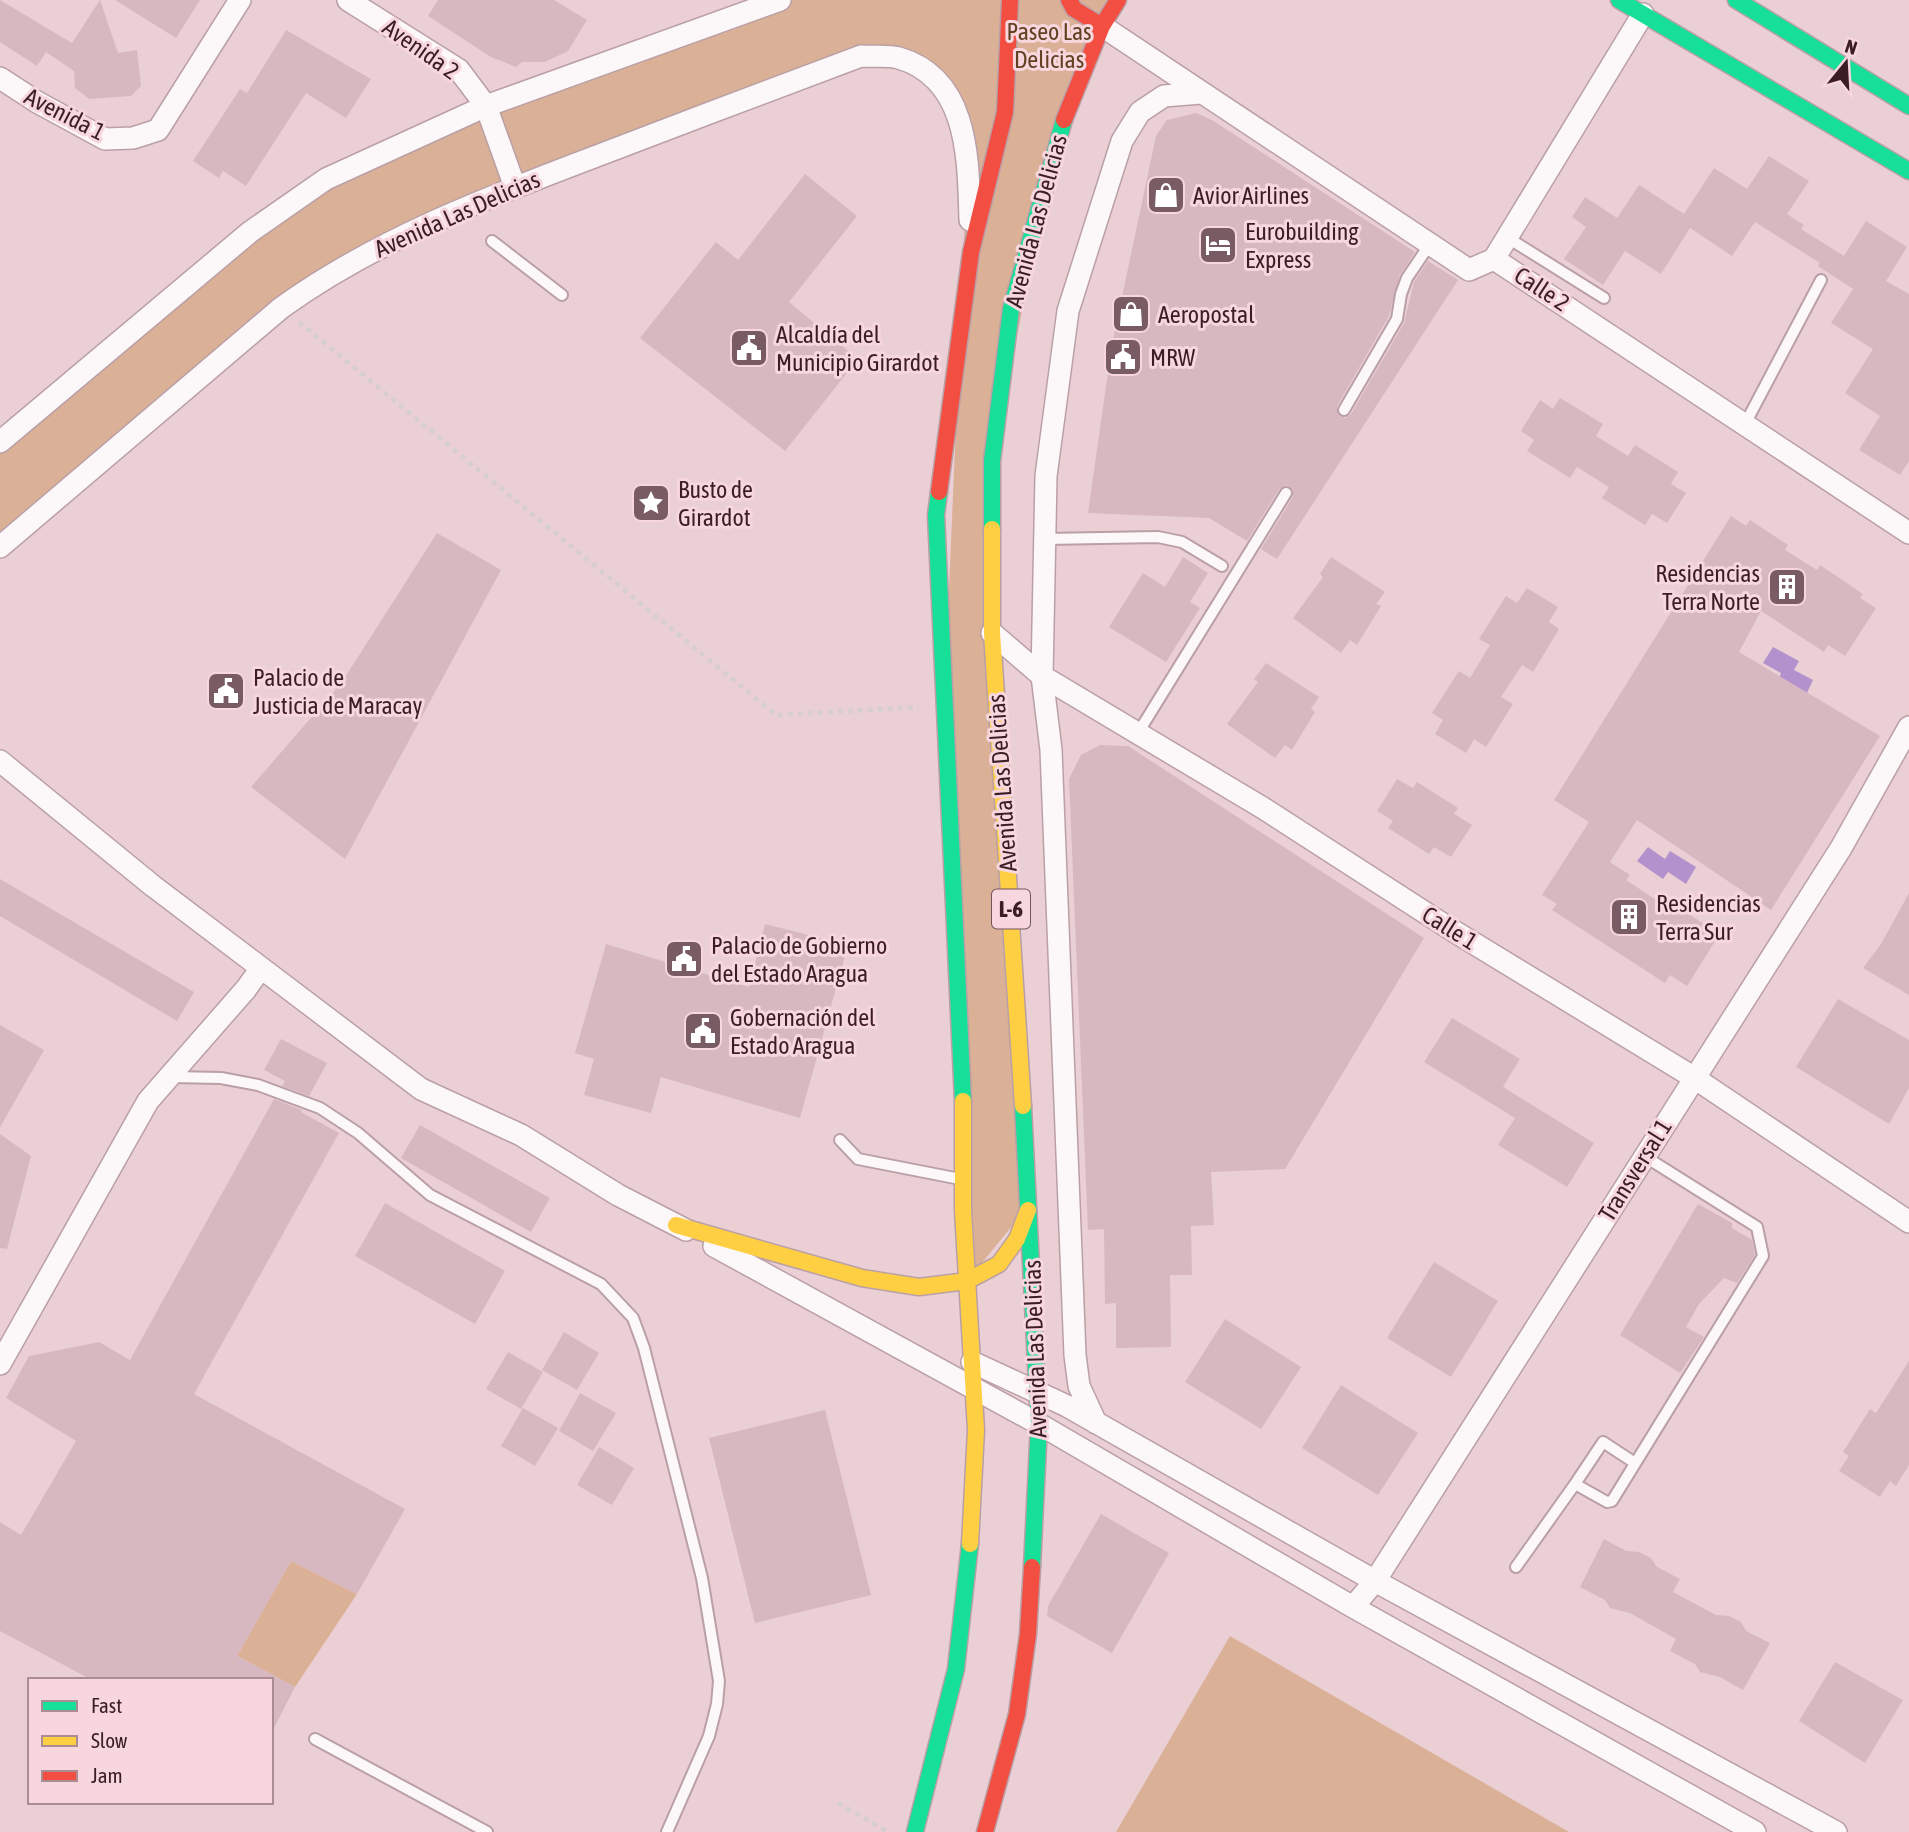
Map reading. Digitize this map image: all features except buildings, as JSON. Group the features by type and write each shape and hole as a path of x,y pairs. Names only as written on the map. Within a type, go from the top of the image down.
{"main road":[{"name":"Avenida Las Delicias","path":"915,1832 956,1669 969,1562 976,1430 967,1281 964,1121 936,515 958,332 971,252 1005,112 1010,0"},
{"path":"1069,0 1074,9 1102,26"},
{"name":"Avenida Las Delicias","path":"985,1832 1017,1714 1028,1634 1039,1424 1035,1392 1030,1204 992,633 992,461 1011,309 1056,141 1102,26 1118,0"},
{"path":"1619,0 1909,171"},
{"path":"1736,0 1909,106"},
{"name":"L-6","path":"676,1225 862,1278 919,1287 967,1281 999,1264 1017,1239 1030,1204"}],"street":[{"name":"Avenida 1","path":"0,78 37,102 105,139 133,138 158,130 240,0"},
{"name":"Avenida 2","path":"348,0 459,70 486,106 515,187"},
{"path":"0,442 250,232 326,179 486,106 780,0"},
{"path":"1494,259 1643,15"},
{"name":"Calle 2","path":"1102,26 1469,270 1494,259 1909,533"},
{"name":"Avenida Las Delicias","path":"0,547 281,308 314,284 385,243 515,187 861,56 898,58 928,72 950,96 968,146 971,252"},
{"path":"1096,1423 1079,1386 1075,1355 1051,750 1042,676 1046,476 1068,311 1122,141 1140,111 1164,96 1201,93"},
{"name":"Calle 1","path":"992,633 1042,676 1693,1077 1909,1222"},
{"name":"Transversal 1","path":"1353,1607 1375,1581 1841,848 1909,727"},
{"path":"0,761 153,886 421,1089 521,1135 618,1195 1039,1424 1353,1607 1755,1832"},
{"path":"0,1364 148,1101 246,989 261,968"},
{"path":"972,1362 1096,1423 1375,1581 1836,1832"}],"lane":[{"path":"1508,238 1604,298"},
{"path":"492,241 562,295"},
{"path":"1344,410 1397,319 1407,278 1430,244"},
{"path":"1744,426 1821,279"},
{"path":"1138,733 1286,493"},
{"path":"1045,539 1158,537 1182,542 1222,566"},
{"path":"168,1077 221,1078 258,1085 320,1108 358,1133 430,1195 601,1284 633,1318 644,1348 702,1578 719,1681 717,1704 709,1736 667,1832"},
{"path":"840,1140 858,1159 963,1179"},
{"path":"1575,1484 1610,1502 1763,1256 1757,1227 1644,1156"},
{"path":"1516,1567 1603,1442 1635,1463"},
{"path":"315,1739 487,1832"}],"path":[{"path":"281,308 776,715 944,706"},
{"path":"838,1803 889,1832"}],"green space":[{"name":"Paseo Las Delicias","path":"780,0 1118,0 1056,141 992,461 1030,1204 967,1281 944,706 968,146 927,72 861,56 330,274 0,547 0,442 326,179"},
{"path":"291,1561 357,1594 295,1687 237,1656"},
{"path":"1230,1636 1569,1832 1116,1832"}],"shaded area":[{"path":"1773,647 1799,661 1794,670 1813,680 1806,695 1778,681 1781,673 1763,663"},
{"path":"1648,847 1665,859 1670,851 1696,867 1686,884 1668,872 1663,879 1637,861"}],"traffic: fast":[{"path":"1619,0 1909,171"},
{"path":"1736,0 1909,106"},
{"path":"992,529 992,461 1011,309 1064,120"},
{"path":"939,492 936,515 963,1101"},
{"path":"1023,1106 1039,1424 1032,1567"},
{"path":"915,1832 956,1669 970,1544"}],"traffic: slow":[{"path":"992,529 992,633 1023,1106"},
{"path":"963,1101 963,1211 976,1430 970,1544"},
{"path":"676,1225 862,1278 919,1287 967,1281 999,1264 1017,1239 1028,1210"}],"traffic: jam":[{"path":"939,492 971,252 1005,112 1010,0"},
{"path":"1069,0 1074,9 1102,26"},
{"path":"1064,120 1102,26 1118,0"},
{"path":"985,1832 1017,1714 1028,1634 1032,1567"}],"place":[{"name":"Avior Airlines","path":"1166,195"},
{"name":"Eurobuilding Express","path":"1218,245"},
{"name":"Aeropostal","path":"1131,314"},
{"name":"Alcaldía del Municipio Girardot","path":"749,348"},
{"name":"MRW","path":"1123,357"},
{"name":"Busto de Girardot","path":"651,503"},
{"name":"Residencias Terra Norte","path":"1787,587"},
{"name":"Palacio de Justicia de Maracay","path":"226,691"},
{"name":"Residencias Terra Sur","path":"1629,917"},
{"name":"Palacio de Gobierno del Estado Aragua","path":"684,959"},
{"name":"Gobernación del Estado Aragua","path":"703,1031"}]}
